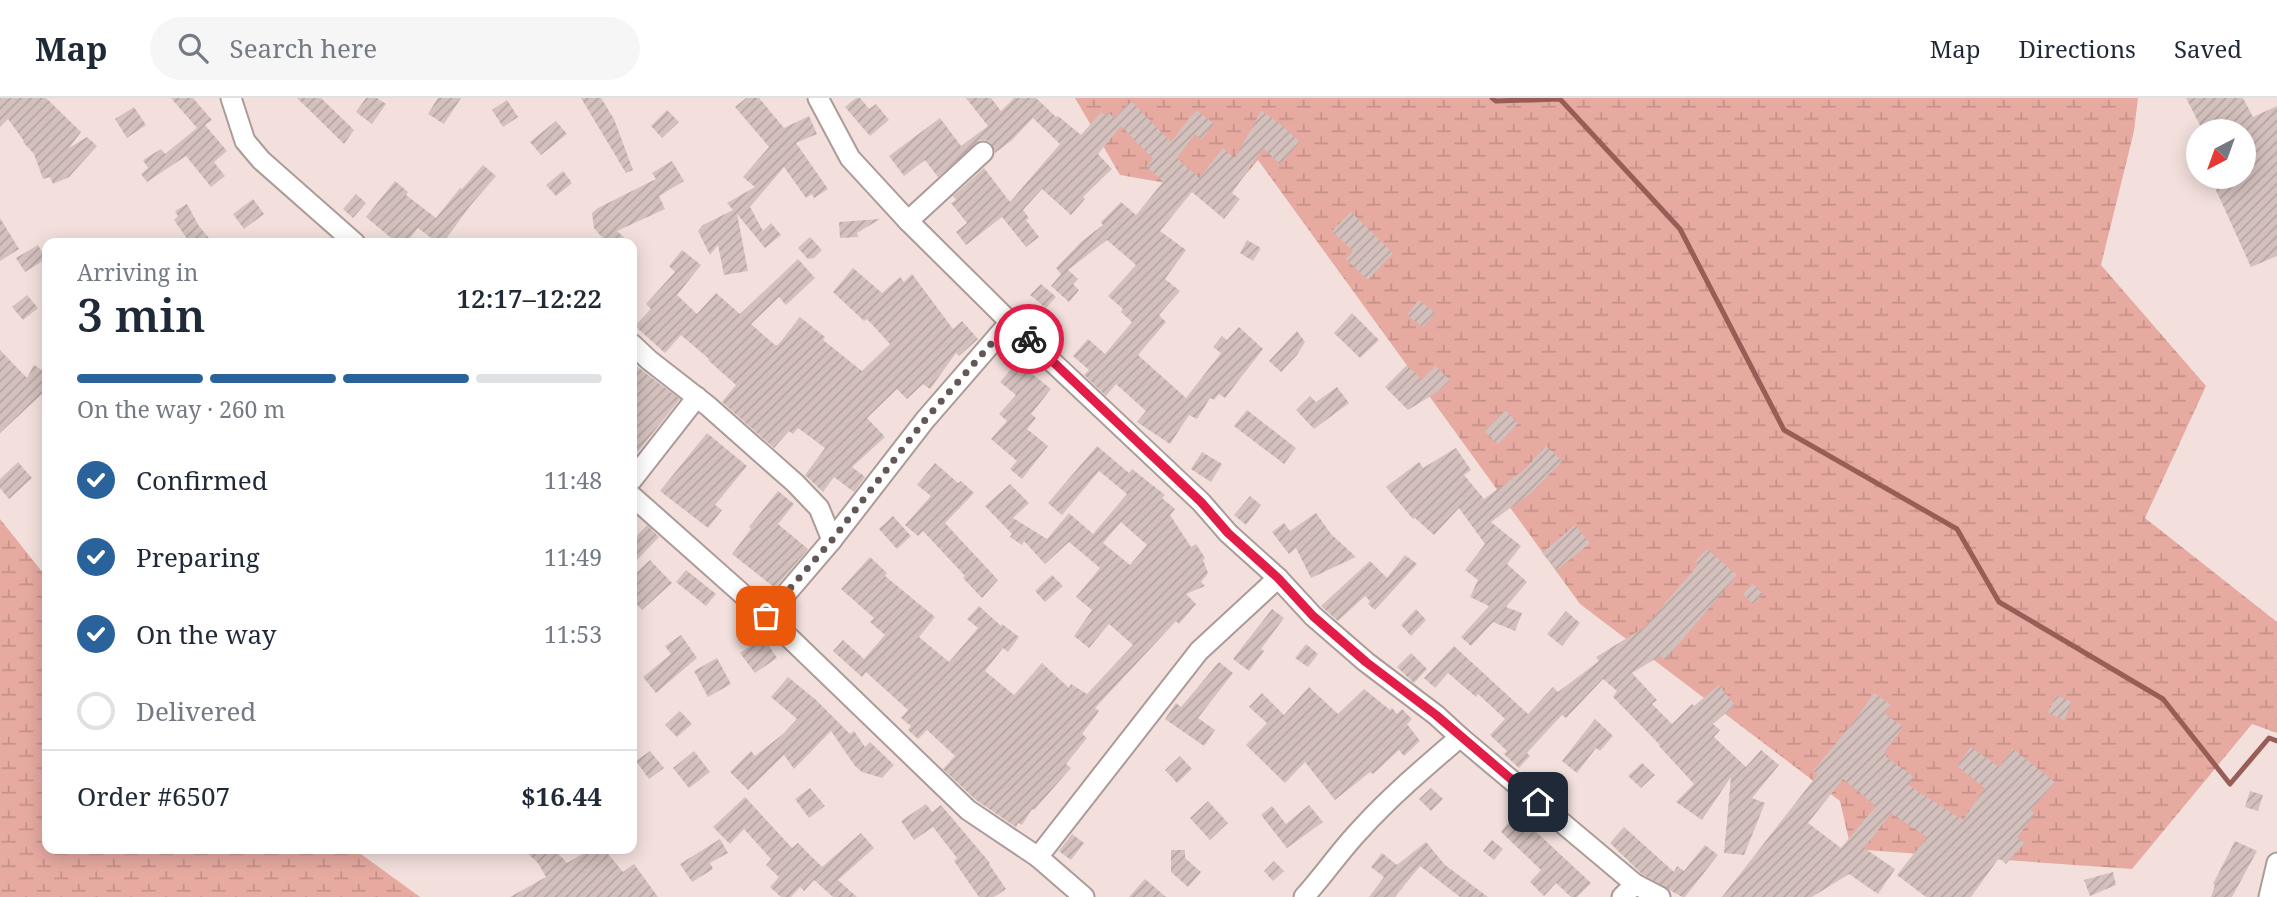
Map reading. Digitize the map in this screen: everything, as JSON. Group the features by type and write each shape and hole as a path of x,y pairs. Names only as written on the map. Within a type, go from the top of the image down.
{"street":[{"path":"232,98 245,141 261,160 349,238"},
{"path":"818,98 850,158 908,221 1010,322 1191,493 1313,616 1366,662 1436,715 1629,890 1660,897"},
{"path":"908,221 983,152"},
{"path":"766,616 832,540 925,420 1010,322"},
{"path":"637,349 796,483 819,508 832,540"},
{"path":"637,474 697,397"},
{"path":"637,500 766,616 968,810 1038,857 1082,896"},
{"path":"1038,857 1199,650 1278,578"},
{"path":"1304,897 1365,824 1406,783 1460,737"},
{"path":"2269,897 2277,863"}],"green space":[{"path":"1075,98 2138,98 2134,131 2101,265 2206,386 2145,518 2277,622 2277,733 2252,724 2132,869 1851,849 1840,801 1580,604 1258,160 1229,194 1120,175"},
{"path":"0,519 42,572 42,854 361,854 420,897 0,897"}],"building":[{"path":"0,98 46,98 81,132 69,148 87,137 97,146 69,177 53,184 50,177 43,179 34,154 8,119 0,127"},
{"path":"171,98 193,98 212,120 205,125 227,151 214,162 225,176 211,187 186,156 147,182 141,174 148,168 143,160 161,149 165,154 197,128"},
{"path":"297,98 321,98 354,130 344,144"},
{"path":"366,98 377,98 386,104 372,124 356,112"},
{"path":"438,98 461,98 444,124 428,114"},
{"path":"581,98 601,98 614,119 633,170 626,173"},
{"path":"746,98 759,98 784,128 809,116 817,134 796,143 828,189 814,198 812,194 806,198 784,167 750,207 763,231 771,223 781,235 765,248 737,214 748,271 724,275 718,245 710,255 698,231 703,225 733,210 727,203 755,187 743,177 769,147 735,107"},
{"path":"860,98 869,109 876,104 889,120 870,136 845,107"},
{"path":"966,98 991,98 1001,111 1014,98 1036,98 1081,135 1101,112 1105,116 1108,112 1114,118 1131,101 1171,142 1196,110 1214,124 1201,139 1195,134 1177,158 1199,178 1223,148 1235,158 1261,111 1300,142 1280,164 1263,148 1232,193 1240,199 1224,219 1192,192 1160,231 1186,250 1165,279 1180,291 1159,315 1166,322 1138,355 1186,398 1221,353 1213,347 1222,336 1227,340 1239,327 1263,349 1225,398 1219,394 1214,400 1210,398 1197,419 1189,415 1170,444 1137,422 1146,411 1116,384 1106,396 1084,375 1089,370 1073,356 1088,339 1105,354 1132,322 1121,312 1123,309 1108,296 1136,265 1107,240 1068,270 1078,279 1073,284 1079,290 1069,302 1051,286 1061,274 1056,268 1082,241 1103,225 1101,222 1121,202 1136,215 1163,182 1146,166 1153,159 1121,126 1098,154 1112,169 1083,197 1085,199 1071,215 1042,189 1023,210 1029,218 1026,220 1039,237 1026,247 1002,217 966,245 956,232 967,223 951,203 956,200 953,196 984,168 1010,202 1060,144 1033,118 995,153 991,143 980,140 938,177 925,160 904,176 889,156 940,118 961,146 988,126"},
{"path":"2186,98 2243,98 2253,117 2277,106 2277,256 2251,267 2215,189 2256,189 2256,119 2197,119"},
{"path":"507,100 518,117 503,127 492,110"},
{"path":"134,107 146,125 127,138 115,119"},
{"path":"667,110 679,122 662,138 651,126"},
{"path":"556,121 567,134 541,155 530,142"},
{"path":"672,161 684,181 659,196 665,209 617,231 625,238 603,238 594,228 592,213 656,179 652,173"},
{"path":"483,165 496,176 447,238 431,238 418,228 410,238 391,238 366,217 395,181 408,192 406,195 436,218 460,188 462,189"},
{"path":"563,171 572,183 556,196 546,185"},
{"path":"356,194 366,203 353,218 343,209"},
{"path":"253,199 264,214 244,229 233,214"},
{"path":"187,204 209,238 187,238 174,220 178,216 175,211"},
{"path":"1351,212 1393,253 1368,280 1346,259 1353,251 1332,231"},
{"path":"0,218 19,249 0,261"},
{"path":"880,219 857,233 858,237 840,238 839,222"},
{"path":"810,237 822,250 814,258 808,259 798,248"},
{"path":"1247,240 1261,248 1253,261 1240,253"},
{"path":"38,245 42,252 42,261 25,272 16,258"},
{"path":"682,250 701,265 677,295 697,314 716,293 740,314 798,259 815,278 786,305 779,297 751,324 778,345 800,317 825,337 823,340 862,371 890,344 867,319 864,321 833,292 853,268 882,293 900,277 904,282 912,274 953,329 962,321 978,339 959,356 956,353 930,389 923,384 907,399 897,389 867,418 885,437 852,467 865,477 854,492 834,477 823,492 805,475 825,448 798,428 793,434 789,431 774,448 722,402 736,385 709,359 681,335 665,353 637,328 637,324 651,309 646,304 675,272 669,266"},
{"path":"1041,284 1056,297 1046,308 1030,295"},
{"path":"27,295 38,308 23,320 12,307"},
{"path":"1419,300 1435,313 1423,327 1407,315"},
{"path":"1352,313 1379,340 1360,358 1334,333"},
{"path":"1297,331 1305,342 1281,372 1269,361"},
{"path":"0,350 27,378 34,365 42,370 42,394 0,433"},
{"path":"1021,365 1051,389 1031,414 1036,418 1027,429 1048,446 1022,479 1010,469 1017,461 991,439 1007,421 999,414 1016,395 1000,382 1013,367 1017,370"},
{"path":"1407,365 1422,380 1435,366 1450,380 1440,390 1408,410 1385,387"},
{"path":"637,367 680,399 637,453"},
{"path":"1337,387 1349,403 1314,429 1296,410 1310,396 1316,402"},
{"path":"1247,410 1296,448 1284,464 1234,426"},
{"path":"1505,410 1518,423 1498,444 1484,431"},
{"path":"707,433 747,466 715,505 722,510 708,528 660,491"},
{"path":"1097,446 1129,473 1132,469 1165,495 1162,498 1175,509 1170,515 1191,547 1196,544 1205,558 1203,560 1208,573 1201,582 1205,586 1186,594 1196,604 1179,624 1176,621 1095,708 1099,711 1082,734 1087,738 1066,764 1071,768 1034,810 1032,809 1022,825 1018,823 1016,827 976,800 943,769 955,756 927,730 918,739 908,730 911,726 901,718 908,710 866,672 862,677 833,651 843,640 864,659 885,635 870,622 874,618 841,589 870,557 887,573 885,576 935,617 919,637 949,662 978,628 967,619 979,606 1001,626 1002,624 1019,637 1008,652 1003,648 985,671 1014,695 1042,663 1069,688 1071,684 1087,694 1133,645 1109,624 1089,648 1074,636 1092,610 1076,597 1100,568 1069,542 1045,564 1024,541 1022,545 1010,537 1012,534 985,506 1010,484 1029,503 1013,518 1047,539 1069,513 1093,534 1127,494 1099,471 1062,515 1048,503","holes":["1121,522 1147,545 1130,565 1103,543"]},
{"path":"1546,446 1562,461 1531,493 1491,522 1521,546 1507,564 1527,582 1506,607 1522,613 1515,631 1493,622 1471,646 1461,637 1489,606 1470,597 1478,580 1465,570 1485,544 1459,508 1434,535 1413,519 1386,487 1419,462 1423,468 1456,448 1471,470 1464,475 1484,499 1525,469"},
{"path":"1202,452 1222,464 1211,482 1191,469"},
{"path":"18,462 32,478 9,499 0,488 0,479"},
{"path":"935,463 974,493 945,523 998,580 982,598 923,531 918,536 905,525 931,496 917,485"},
{"path":"778,491 794,504 778,524 808,549 775,588 732,554 751,529 749,527"},
{"path":"1250,496 1261,505 1246,525 1234,515"},
{"path":"1316,513 1331,534 1356,557 1311,578 1296,548 1289,554 1272,532 1284,523 1290,531"},
{"path":"893,516 911,536 897,549 879,529"},
{"path":"647,525 659,537 637,560 637,536"},
{"path":"1575,525 1590,543 1557,570 1542,553"},
{"path":"1707,549 1737,575 1665,660 1660,656 1632,673 1657,700 1652,704 1672,724 1692,704 1694,706 1719,685 1735,705 1713,724 1720,730 1714,737 1746,767 1761,750 1779,765 1752,798 1765,803 1744,855 1724,853 1731,777 1702,820 1676,802 1694,784 1613,697 1617,691 1603,679 1566,718 1562,715 1527,753 1530,756 1519,768 1504,754 1507,751 1490,735 1505,719 1478,694 1476,697 1448,673 1435,688 1424,678 1454,646 1528,714 1553,687 1558,692 1599,661 1596,657 1645,627 1698,565 1695,562"},
{"path":"1405,555 1417,564 1375,610 1368,604 1370,601 1365,596 1338,621 1321,606 1370,561 1387,578"},
{"path":"650,560 672,583 642,610 637,604 637,572"},
{"path":"686,570 716,594 706,606 676,582"},
{"path":"1052,575 1063,586 1045,602 1035,591"},
{"path":"1753,584 1763,594 1753,604 1743,594"},
{"path":"1272,609 1284,618 1261,649 1264,651 1249,671 1233,659"},
{"path":"1416,609 1426,620 1411,636 1401,625"},
{"path":"1566,611 1580,623 1562,646 1547,634"},
{"path":"681,635 697,658 656,693 643,677 671,654 665,646"},
{"path":"763,637 777,658 755,673 740,653"},
{"path":"1306,644 1318,654 1308,667 1295,658"},
{"path":"1411,653 1427,669 1414,683 1397,667"},
{"path":"717,658 731,684 708,697 694,671"},
{"path":"1219,662 1233,673 1198,718 1215,730 1204,746 1165,719 1176,703 1181,707"},
{"path":"788,677 850,734 854,731 865,747 870,742 894,765 882,778 862,772 855,766 831,731 794,769 784,755 748,790 730,772 751,751 755,756 797,719 771,697"},
{"path":"1309,687 1338,714 1364,689 1397,714 1402,709 1412,719 1407,724 1420,741 1404,756 1399,750 1373,774 1370,772 1335,800 1305,762 1285,783 1246,745 1267,723 1249,707 1262,693 1284,715"},
{"path":"1874,693 1891,705 1884,713 1903,727 1884,752 1888,754 1886,757 1914,777 1908,785 1963,820 1985,788 1957,766 1971,747 1999,767 2013,749 2055,782 2031,810 2035,814 2017,837 2024,843 2006,864 1999,858 1971,897 1926,897 1897,875 1927,837 1891,813 1864,848 1895,869 1878,894 1849,874 1812,897 1722,897 1818,774 1813,771","holes":["1843,779 1876,806 1841,848 1808,823"]},
{"path":"2056,695 2072,702 2064,720 2048,713"},
{"path":"680,711 692,724 677,737 665,725"},
{"path":"1595,719 1613,736 1600,751 1596,748 1577,773 1562,761"},
{"path":"650,751 664,768 649,779 637,760"},
{"path":"694,751 710,772 689,788 673,768"},
{"path":"1180,756 1192,769 1177,783 1165,770"},
{"path":"1642,763 1655,775 1641,788 1628,776"},
{"path":"810,788 825,806 809,818 795,799"},
{"path":"1431,788 1443,799 1431,811 1419,799"},
{"path":"2250,791 2263,795 2258,811 2245,807"},
{"path":"745,797 792,848 798,843 822,867 861,833 874,848 838,880 857,897 833,897 814,880 804,891 800,887 791,897 781,897 770,887 779,877 766,865 771,859 744,829 730,844 713,827"},
{"path":"1208,801 1228,823 1210,840 1190,818"},
{"path":"926,804 932,812 941,805 990,863 1006,889 994,897 979,897 954,861 957,858 933,827 914,840 901,821"},
{"path":"1309,805 1323,822 1287,848 1261,815 1272,806 1286,824"},
{"path":"1516,813 1591,883 1577,897 1571,897 1556,883 1544,896 1530,882 1541,870 1501,832"},
{"path":"1624,827 1674,872 1677,866 1684,871 1705,845 1718,855 1685,897 1682,897 1642,874 1610,843"},
{"path":"1072,834 1084,843 1071,860 1059,851"},
{"path":"720,839 728,853 710,863 713,869 692,882 680,864"},
{"path":"1492,840 1503,849 1494,860 1483,851"},
{"path":"2235,841 2257,851 2232,897 2211,897 2215,885 2213,884"},
{"path":"1426,842 1445,865 1488,897 1460,897 1420,866 1395,897 1369,897 1384,877 1371,867 1382,853 1397,865"},
{"path":"1171,850 1185,850 1185,858 1201,872 1188,887 1171,872"},
{"path":"528,854 559,854 567,863 582,854 608,854 623,872 634,864 658,897 510,897 546,877 538,863"},
{"path":"1274,861 1284,871 1273,881 1264,871"},
{"path":"2113,872 2116,885 2090,896 2084,880"},
{"path":"1145,879 1166,897 1129,897"}],"waterway":[{"path":"1492,98 1496,101 1560,99 1680,229 1784,430 1957,529 1999,602 2163,699 2230,784 2269,738 2277,741"}],"way so far":[{"path":"766,616 832,540 925,420 1010,322 1029,339"}],"route":[{"path":"1029,339 1201,502 1228,533 1278,578 1313,616 1538,802"}]}
